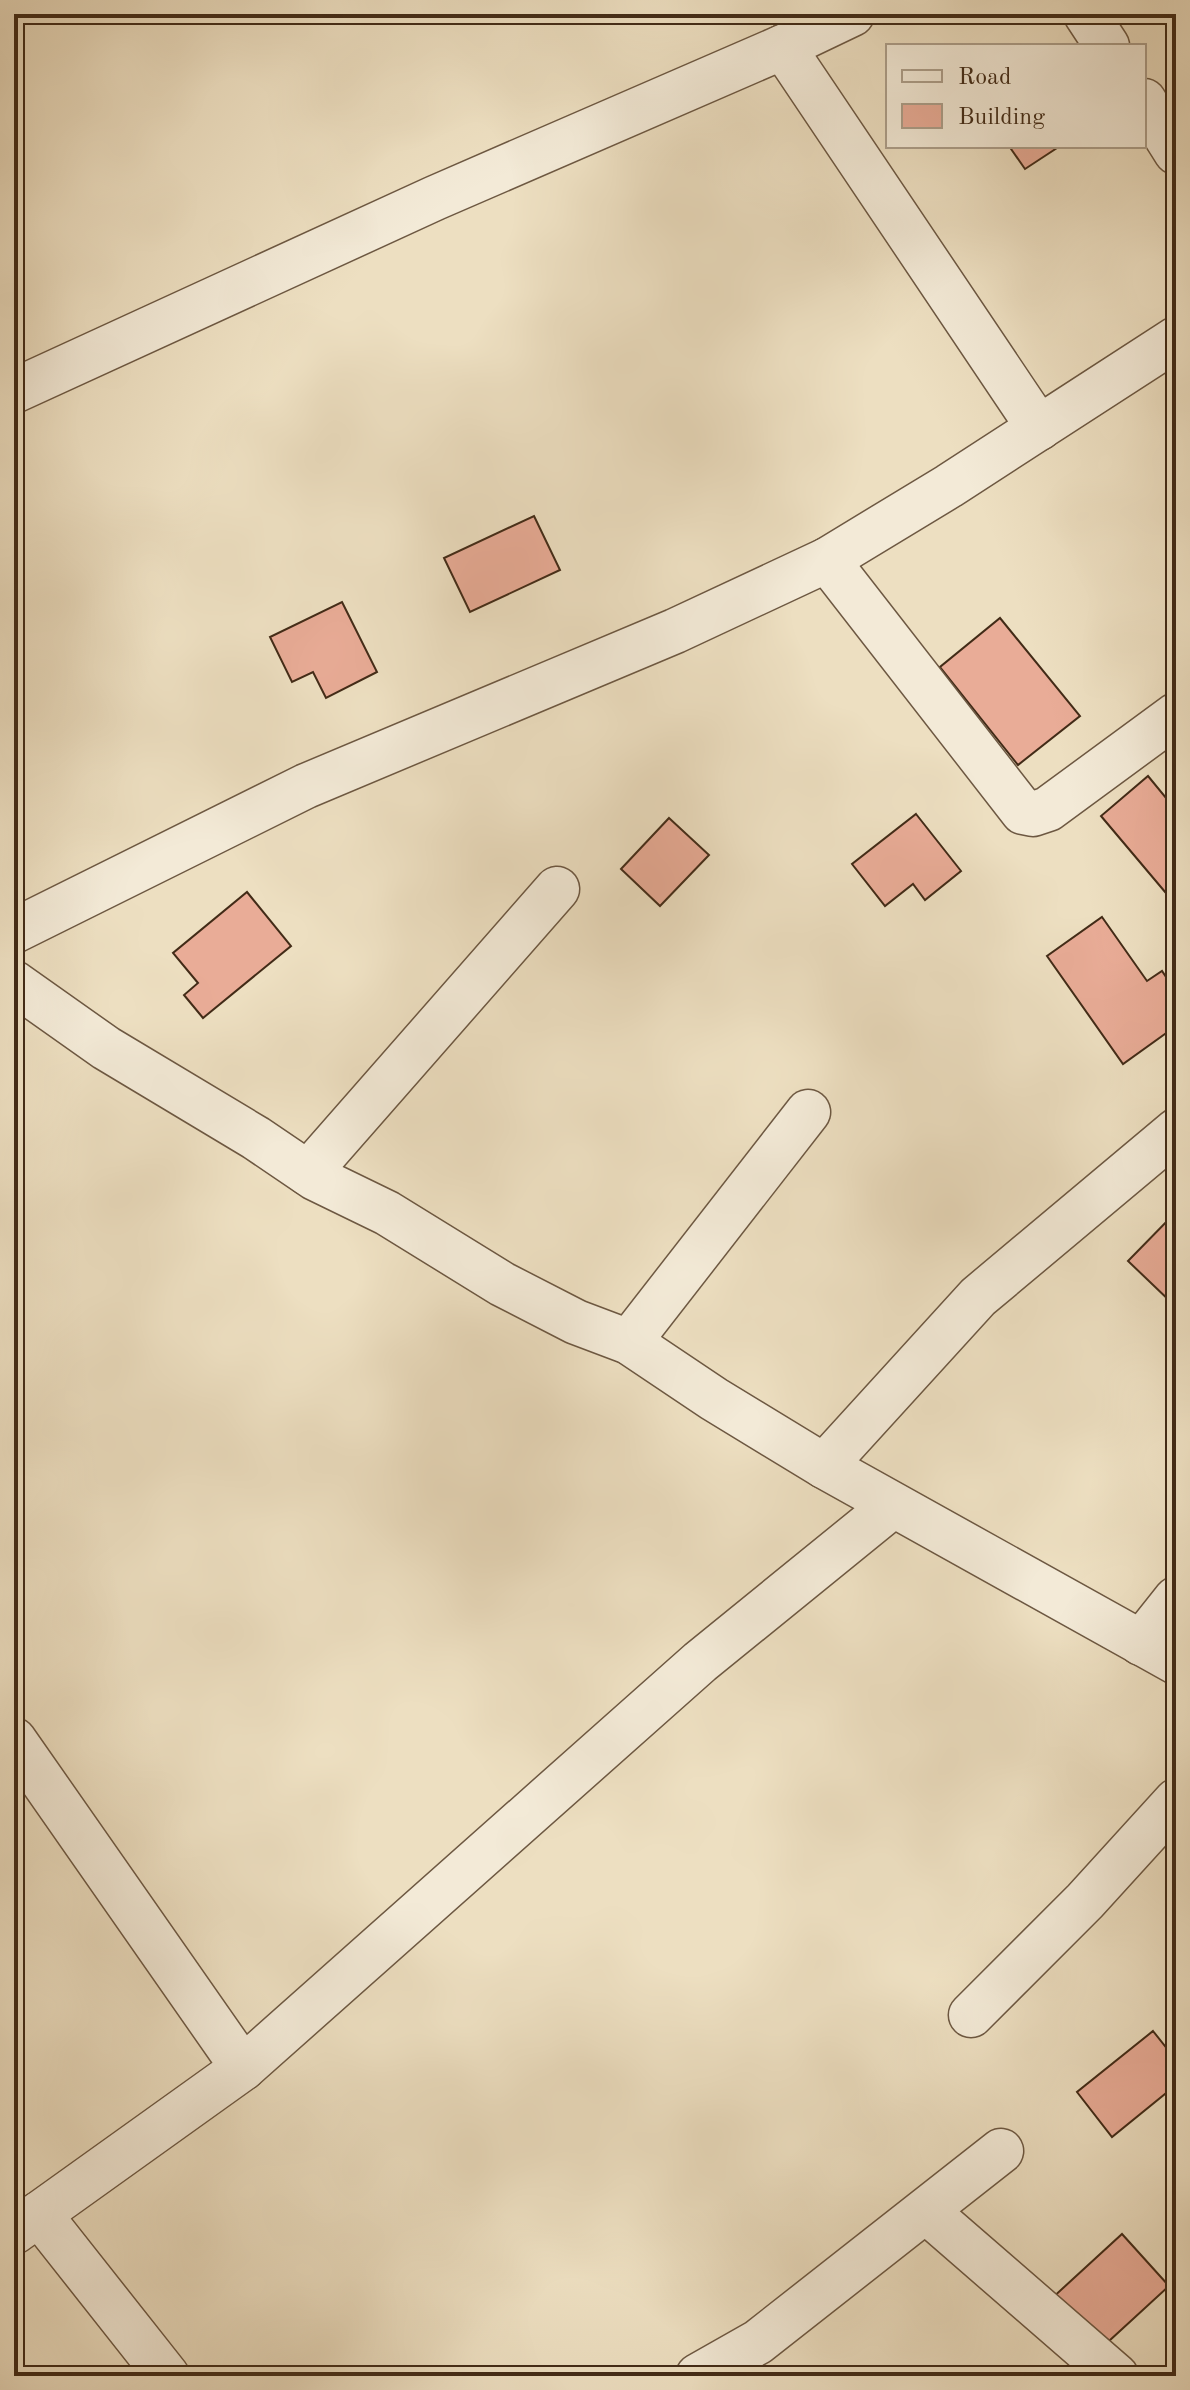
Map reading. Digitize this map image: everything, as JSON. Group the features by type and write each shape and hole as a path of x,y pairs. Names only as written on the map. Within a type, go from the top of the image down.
{"street":[{"path":"14,391 435,198 852,14"},
{"path":"1086,14 1106,44"},
{"path":"783,47 1039,428"},
{"path":"1146,104 1176,152"},
{"path":"14,931 306,786 675,631 827,560 1176,339"},
{"path":"827,560 1023,812 1033,814 1048,809 1176,715"},
{"path":"308,1173 557,889"},
{"path":"14,983 106,1048 308,1173 387,1213 502,1284 576,1322 629,1342 714,1399 892,1506 1158,1652 1176,1599"},
{"path":"629,1342 808,1112"},
{"path":"824,1466 978,1297 1176,1131"},
{"path":"167,2376 27,2223 243,2068 700,1662 892,1506"},
{"path":"14,1740 243,2068"},
{"path":"971,2015 1085,1901 1176,1801"},
{"path":"698,2376 758,2342 1001,2151"},
{"path":"926,2211 1116,2376"}],"building":[{"path":"1010,148 1057,148 1025,169"},
{"path":"534,516 560,570 470,612 444,558"},
{"path":"342,602 377,672 326,698 313,672 292,682 270,637"},
{"path":"1000,618 1080,716 1018,765 940,667"},
{"path":"1148,776 1176,810 1176,895 1171,899 1101,816"},
{"path":"916,814 961,871 925,900 913,884 885,906 852,864"},
{"path":"669,818 709,855 660,906 621,869"},
{"path":"247,892 291,946 203,1018 184,995 198,983 173,953"},
{"path":"1102,917 1147,981 1162,971 1176,992 1176,1026 1123,1064 1047,956"},
{"path":"1176,1212 1176,1301 1173,1304 1128,1261"},
{"path":"1153,2031 1176,2060 1176,2085 1112,2137 1077,2092"},
{"path":"1122,2234 1169,2286 1097,2352 1050,2300"}]}
